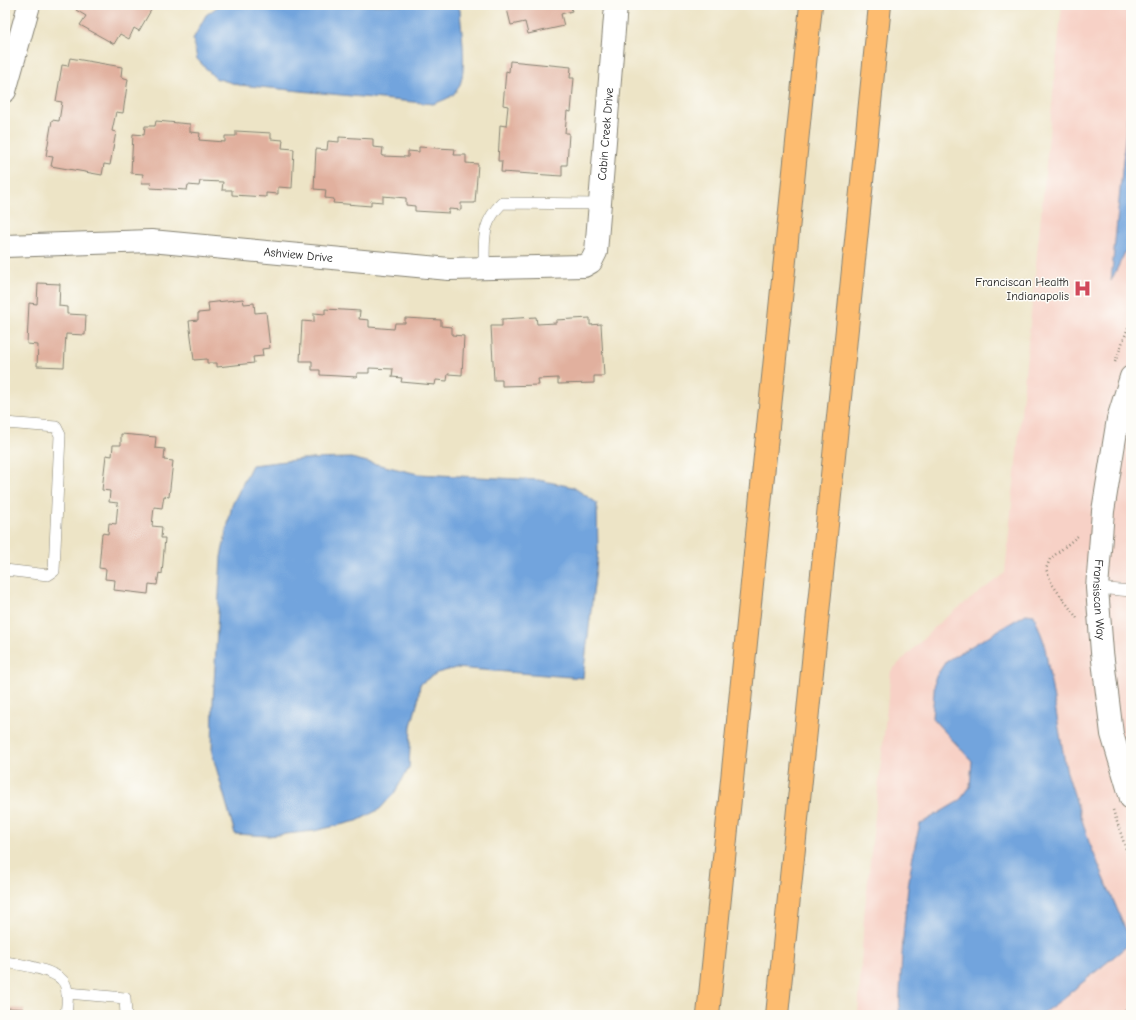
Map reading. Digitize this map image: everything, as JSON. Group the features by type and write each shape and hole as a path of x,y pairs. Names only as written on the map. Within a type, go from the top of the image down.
{"highway":[{"path":"708,1015 811,5"},
{"path":"776,1015 880,5"}],"street":[{"path":"5,91 28,5"},
{"name":"Cabin Creek Drive","path":"591,262 596,252 616,5"},
{"name":"Ashview Drive","path":"5,246 151,241 449,270 580,267 591,262"},
{"name":"Fransiscan Way","path":"1131,377 1125,420 1104,511 1097,588 1102,652 1112,734 1131,798"}],"lane":[{"path":"484,269 485,226 491,214 502,203 600,204"},
{"path":"5,423 56,427 60,435 54,571 48,575 5,570"},
{"path":"1097,588 1131,591"},
{"path":"5,962 27,966 57,976 65,982 67,992 66,1015"},
{"path":"67,992 125,998 126,1015"}],"shaded area":[{"name":"Franciscan Health Indianapolis","path":"1062,5 1131,5 1131,1015 858,1015 864,916 891,671 940,622 1005,573"}],"water":[{"path":"220,5 457,5 460,10 463,52 463,74 461,83 455,93 446,99 433,104 239,85 215,78 197,59 193,39 206,15"},
{"path":"1131,80 1131,240 1111,281"},
{"path":"351,458 418,474 539,480 573,487 597,503 598,552 583,678 456,668 437,673 420,684 418,701 411,726 409,768 395,792 380,809 357,821 314,831 268,836 235,834 212,753 213,702 221,557 232,505 252,465 303,459"},
{"path":"1026,614 1034,615 1044,642 1066,769 1089,842 1128,935 1127,946 1060,1001 1040,1015 899,1015 907,895 910,871 920,824 959,801 970,787 972,761 932,718 935,678 946,661"}],"building":[{"path":"79,5 154,5 139,31 134,28 129,39 120,34 114,44 80,25 86,16 76,10"},
{"path":"506,5 570,5 572,11 561,14 564,26 528,34 525,22 511,25"},
{"path":"70,58 122,67 121,77 128,79 123,113 116,112 112,131 116,132 110,165 104,164 102,175 51,166 53,157 46,156 52,120 59,121 62,102 56,101 62,65 68,66"},
{"path":"510,61 571,67 570,78 574,78 571,112 567,111 565,133 569,133 567,165 562,165 562,176 501,172 502,161 498,161 500,125 506,126 508,106 503,105 506,71 509,72"},
{"path":"156,121 190,124 190,132 200,133 199,140 225,142 225,136 236,136 236,131 271,133 271,139 283,140 282,148 294,149 292,188 278,187 278,194 266,193 266,197 232,195 232,190 222,190 223,182 200,181 199,186 188,185 187,190 150,188 151,183 142,183 143,174 131,173 133,134 144,135 145,126 155,126"},
{"path":"339,137 373,139 373,147 383,148 382,156 408,157 408,151 419,152 419,147 455,149 454,155 466,155 466,163 478,164 475,203 461,203 461,210 449,209 449,213 415,211 415,206 406,205 406,198 383,196 383,202 371,201 371,206 333,203 334,199 325,198 326,190 314,189 316,149 327,150 328,141 339,142"},
{"path":"38,283 60,284 59,306 67,307 67,314 86,315 85,335 66,334 64,367 37,366 38,345 27,344 29,303 37,304"},
{"path":"243,299 244,304 254,303 255,313 266,312 270,348 262,349 263,356 253,357 254,363 217,367 217,363 207,363 207,359 194,360 189,321 198,320 198,313 209,312 208,303"},
{"path":"325,309 360,311 359,319 369,320 369,327 394,329 395,323 405,323 405,318 441,320 441,326 452,327 452,335 464,336 462,375 448,374 447,381 436,380 435,385 401,382 402,378 392,377 393,369 369,368 369,373 357,373 357,377 320,375 320,370 312,370 312,361 300,361 302,321 314,322 314,313 325,314"},
{"path":"536,317 537,324 556,323 556,320 590,318 590,325 601,324 604,376 594,376 594,383 558,384 558,378 538,379 539,385 502,386 502,380 494,380 491,326 502,326 502,319"},
{"path":"121,434 156,437 155,448 165,449 164,460 173,461 169,497 164,496 162,508 154,507 152,526 162,527 161,538 165,538 162,574 159,573 157,585 149,584 148,594 114,590 115,580 105,579 106,569 99,568 102,533 108,534 109,523 116,524 118,503 109,502 110,491 102,490 106,455 112,456 113,445 121,445"},
{"path":"5,1008 24,1009 24,1015 5,1015"}],"place":[{"name":"Franciscan Health Indianapolis","path":"1082,289"}]}
